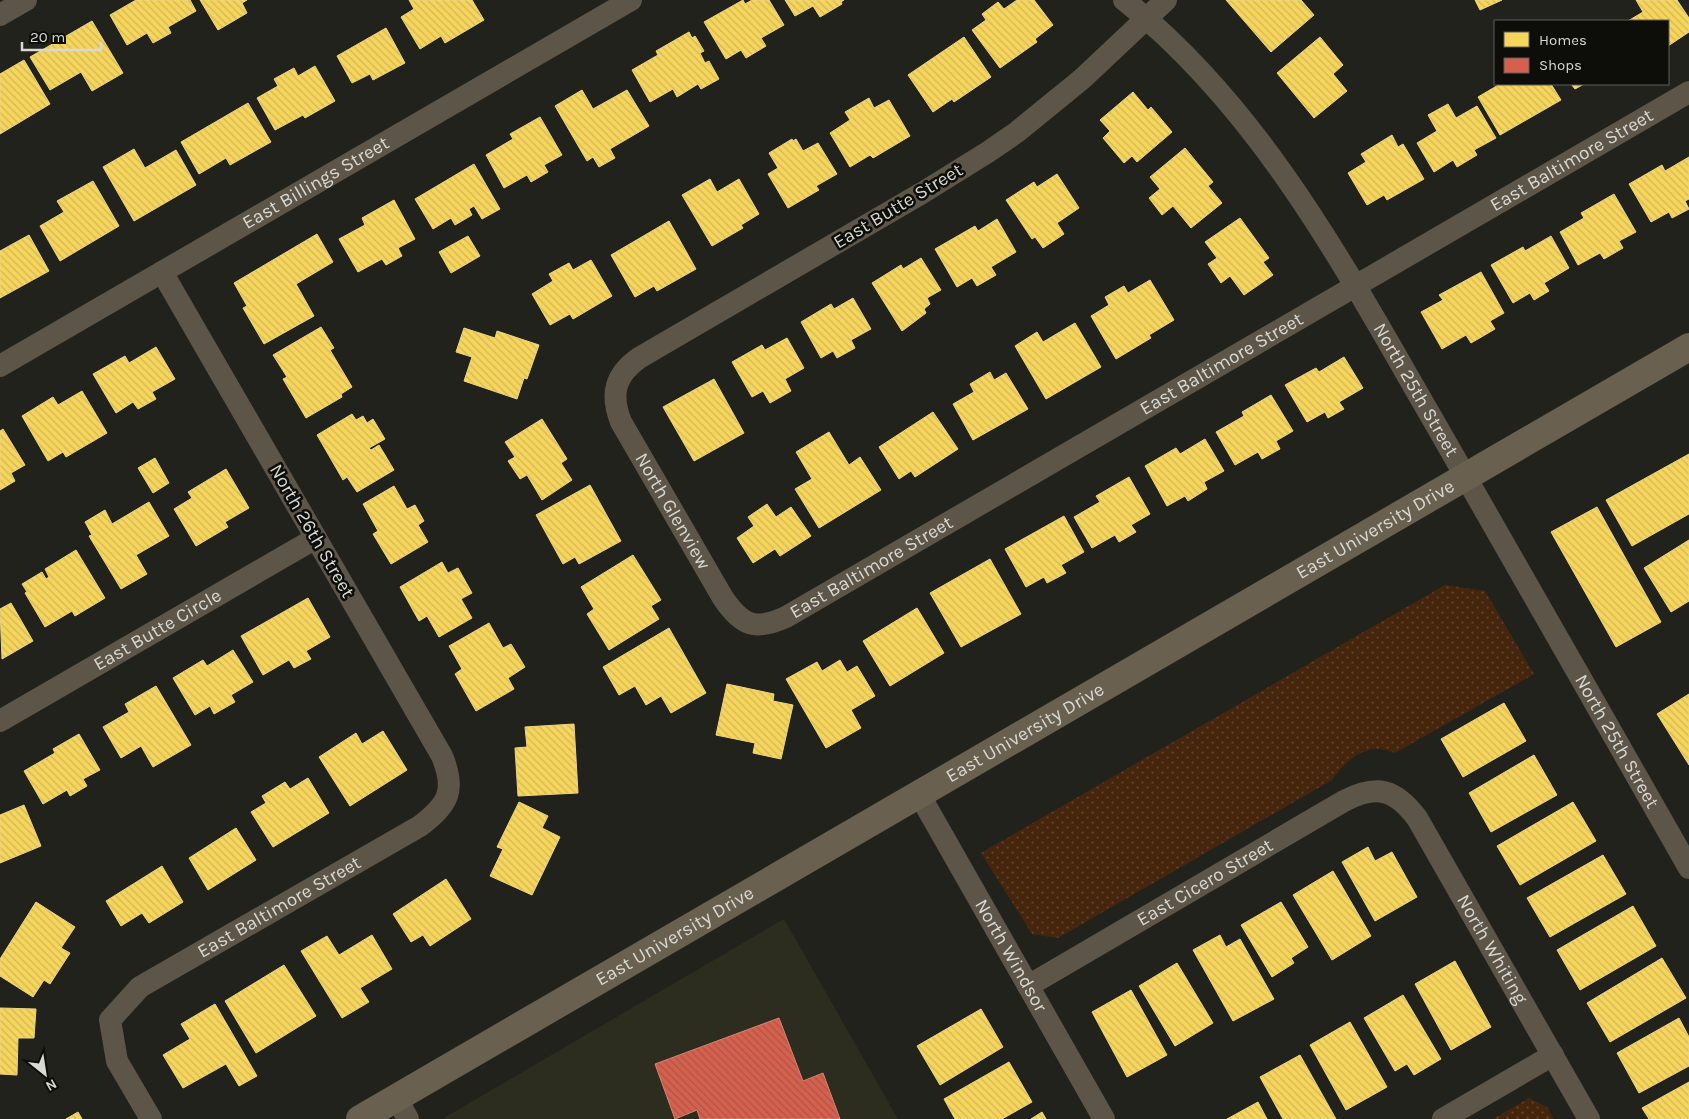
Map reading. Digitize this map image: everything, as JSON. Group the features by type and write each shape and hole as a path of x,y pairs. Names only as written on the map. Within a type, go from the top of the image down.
{"main road":[{"name":"East University Drive","path":"360,1119 402,1108 919,794 1689,347"}],"street":[{"path":"0,15 26,0"},
{"name":"East Billings Street","path":"0,366 631,0"},
{"name":"North 25th Street","path":"1124,0 1148,19 1197,68 1261,143 1311,214 1466,476 1687,858"},
{"name":"East Butte Street","path":"614,387 620,375 639,358 956,173 1010,137 1082,79 1148,19 1166,0"},
{"name":"East Baltimore Street","path":"750,625 762,625 786,617 1689,92"},
{"name":"North 26th Street","path":"162,272 442,756 450,782 449,794"},
{"name":"North Glenview","path":"614,387 617,411 626,430 723,598 739,619 750,625"},
{"name":"East Butte Circle","path":"0,721 316,538"},
{"name":"East Cicero Street","path":"1028,986 1344,801 1370,791 1385,790"},
{"name":"North Whiting","path":"1385,790 1402,801 1417,818 1589,1119"},
{"name":"East Baltimore Street","path":"151,1119 117,1061 110,1020 140,987 420,826 443,806 449,794"},
{"name":"North Windsor","path":"919,794 1104,1119"},
{"path":"1443,1119 1553,1055"}],"shaded area":[{"path":"1445,585 1485,591 1534,674 1395,753 1376,749 1367,750 1359,754 1344,765 1332,780 1058,938 1032,934 981,853"},
{"path":"784,919 898,1119 442,1119"},
{"path":"1529,1098 1547,1107 1554,1119 1493,1119"}],"building: Homes":[{"path":"136,0 190,0 196,11 168,27 171,33 153,43 147,33 127,45 110,15"},
{"path":"200,0 247,0 242,3 247,13 218,30"},
{"path":"409,0 472,0 484,20 445,43 441,36 420,49 401,17 414,9"},
{"path":"743,0 745,4 752,0 769,0 784,25 761,38 766,46 746,58 741,50 726,59 704,22"},
{"path":"785,0 844,0 841,2 842,4 820,17 813,6 795,16"},
{"path":"1017,0 1034,0 1053,25 1035,39 1037,42 1000,68 972,30 986,20 982,14 998,2 1004,9"},
{"path":"1226,0 1301,0 1314,15 1271,52"},
{"path":"1475,0 1502,0 1480,10"},
{"path":"1636,0 1677,0 1689,18 1689,32 1669,45 1669,20 1630,20 1643,12"},
{"path":"92,21 123,73 92,91 81,72 50,90 30,57"},
{"path":"386,28 405,63 373,80 370,74 352,83 337,56"},
{"path":"689,32 692,38 695,36 704,51 700,53 705,63 709,61 719,79 701,89 698,84 677,97 673,89 650,102 632,70 658,55 656,51"},
{"path":"964,37 991,77 954,102 952,99 933,112 908,75"},
{"path":"1320,37 1343,65 1333,74 1347,91 1314,118 1277,73"},
{"path":"24,60 50,104 0,134 0,74"},
{"path":"315,66 335,101 305,118 303,115 275,130 257,98 278,86 274,79 294,68 298,76"},
{"path":"1498,85 1552,85 1561,100 1500,135 1478,97"},
{"path":"1572,85 1582,85 1575,89"},
{"path":"582,90 593,109 627,90 649,126 610,149 615,158 599,167 593,157 587,161 555,106"},
{"path":"1133,92 1148,110 1151,107 1172,132 1137,162 1132,156 1124,163 1103,138 1110,131 1100,120"},
{"path":"869,98 874,108 889,100 910,136 873,158 870,155 850,167 830,133 850,120 845,112"},
{"path":"248,103 271,142 230,165 226,158 199,174 181,142"},
{"path":"1448,104 1456,118 1477,106 1496,138 1474,150 1477,155 1457,167 1453,160 1434,172 1417,143 1437,131 1428,115"},
{"path":"540,117 562,155 544,165 548,172 531,182 527,175 504,188 486,155 513,139 510,134"},
{"path":"1392,135 1398,147 1403,144 1424,179 1387,200 1384,195 1367,205 1348,173 1366,162 1361,154"},
{"path":"792,139 793,141 796,139 803,151 818,143 837,174 816,186 819,190 788,208 768,174 778,168 769,153"},
{"path":"1185,148 1213,182 1208,186 1222,203 1191,228 1173,206 1162,215 1149,198 1160,189 1150,177"},
{"path":"134,149 145,168 176,150 196,185 134,221 103,167"},
{"path":"1689,157 1689,199 1685,201 1689,209 1672,218 1669,212 1651,222 1629,184 1662,165 1665,171"},
{"path":"474,164 500,209 482,219 474,206 469,209 472,215 455,225 451,218 433,229 415,199"},
{"path":"1057,174 1079,208 1057,223 1064,234 1043,248 1035,237 1032,239 1006,200 1034,182 1037,187"},
{"path":"710,179 717,192 739,179 759,214 741,225 743,228 712,246 682,195"},
{"path":"93,181 119,226 60,261 40,226 64,212 57,201"},
{"path":"1614,194 1636,232 1619,241 1623,248 1604,259 1600,253 1578,265 1560,232 1584,218 1581,213"},
{"path":"394,200 415,239 398,248 402,256 386,265 382,259 358,272 339,239 365,225 362,218"},
{"path":"1240,218 1269,258 1263,262 1273,275 1244,295 1230,276 1221,283 1208,264 1217,258 1205,242"},
{"path":"997,219 1016,252 991,267 996,275 977,286 972,278 957,287 935,249 975,226 978,231"},
{"path":"669,221 696,269 657,291 654,286 635,297 611,255"},
{"path":"317,234 333,262 296,284 314,316 264,344 243,308 247,306 234,283"},
{"path":"29,235 49,271 0,298 0,251"},
{"path":"468,236 480,256 451,273 439,252"},
{"path":"1551,236 1569,268 1544,283 1549,291 1534,300 1530,293 1513,303 1491,265 1523,247 1525,251"},
{"path":"921,258 941,290 927,298 930,304 924,309 926,313 902,331 872,283 901,265 903,269"},
{"path":"591,260 612,296 573,319 570,314 550,325 532,294 553,281 549,274 569,263 573,270"},
{"path":"1481,272 1504,313 1490,321 1495,329 1471,343 1466,335 1442,349 1421,312 1443,300 1439,295"},
{"path":"1150,280 1174,320 1149,335 1151,338 1116,359 1091,316 1109,305 1105,297 1124,286 1128,293"},
{"path":"853,298 871,329 851,340 855,348 837,358 833,351 821,358 801,322 831,304 834,309"},
{"path":"1075,323 1101,367 1046,399 1015,346 1037,332 1043,342"},
{"path":"321,327 334,348 330,350 352,387 341,394 342,397 306,418 283,379 287,377 273,355"},
{"path":"464,328 495,338 497,331 539,345 527,379 524,378 517,399 464,381 472,357 456,352"},
{"path":"787,338 804,368 785,379 791,391 770,403 763,391 752,397 732,362 762,345 765,350"},
{"path":"156,347 175,379 152,392 156,399 138,409 133,402 116,413 93,374 125,356 129,363"},
{"path":"1344,357 1363,388 1339,402 1344,409 1328,418 1325,412 1307,422 1285,385 1316,368 1319,372"},
{"path":"990,372 994,380 1006,373 1028,409 973,440 953,404 974,392 970,384"},
{"path":"714,379 744,433 694,461 663,407"},
{"path":"82,391 107,433 66,457 63,452 48,461 22,416 53,397 58,405"},
{"path":"1271,395 1293,431 1276,441 1280,449 1262,459 1258,452 1235,465 1216,432 1244,416 1242,412"},
{"path":"933,412 958,449 915,477 911,471 899,479 879,447"},
{"path":"352,414 356,420 363,416 367,423 373,419 385,439 369,448 371,450 379,445 394,470 357,492 347,477 343,480 317,435"},
{"path":"542,419 567,459 561,463 572,480 542,500 527,475 520,479 508,461 515,457 505,442"},
{"path":"3,429 25,465 11,473 15,481 0,490 0,431"},
{"path":"829,432 849,465 860,457 881,490 819,528 795,489 812,479 796,452"},
{"path":"1205,439 1224,471 1204,482 1207,489 1188,501 1185,496 1167,506 1145,466 1176,448 1180,454"},
{"path":"1689,454 1689,514 1632,546 1606,500"},
{"path":"155,458 169,483 153,493 138,468"},
{"path":"226,469 249,508 225,522 228,527 196,546 174,509 192,498 188,492"},
{"path":"1129,477 1150,514 1131,525 1136,532 1119,542 1115,535 1092,548 1074,517 1100,502 1096,496"},
{"path":"590,485 621,541 579,564 575,557 563,564 536,515"},
{"path":"394,486 407,509 415,505 424,521 418,525 428,542 391,564 373,534 378,531 363,504"},
{"path":"149,502 169,536 136,555 147,574 121,589 89,536 92,535 85,522 105,510 112,524"},
{"path":"767,504 776,517 791,507 811,536 780,556 775,549 753,563 737,538 754,526 748,517"},
{"path":"1597,507 1661,622 1616,647 1551,532"},
{"path":"1064,516 1084,552 1061,565 1066,573 1047,583 1044,577 1026,587 1005,549"},
{"path":"1689,540 1689,601 1671,612 1644,568"},
{"path":"76,550 105,598 75,616 72,611 45,627 25,593 27,592 22,584 42,572 46,579 49,577 45,569"},
{"path":"633,555 661,600 651,606 659,619 609,650 587,614 594,609 581,587"},
{"path":"990,559 1021,614 961,647 930,593"},
{"path":"442,562 448,573 458,568 472,593 461,599 472,618 439,637 427,616 419,621 400,587"},
{"path":"308,598 330,637 306,651 311,659 294,668 289,660 263,675 241,636"},
{"path":"11,603 33,641 2,659 0,609"},
{"path":"917,608 944,653 890,686 863,641"},
{"path":"489,623 503,648 511,644 525,667 508,678 514,689 476,711 455,674 462,669 449,646"},
{"path":"669,628 706,693 671,713 661,696 646,705 635,686 619,695 603,667"},
{"path":"233,650 253,682 231,695 235,702 214,714 210,706 195,715 173,678 203,660 207,666"},
{"path":"840,660 847,672 857,666 875,696 851,710 861,728 826,748 786,679 817,662 822,671"},
{"path":"727,684 774,694 773,701 793,705 781,759 753,753 755,743 716,735"},
{"path":"156,686 191,745 153,767 141,746 121,758 103,727 129,712 125,704"},
{"path":"1689,694 1689,765 1657,714"},
{"path":"1504,703 1526,741 1463,777 1441,739"},
{"path":"574,724 578,793 518,796 515,748 527,747 525,727"},
{"path":"383,731 407,770 350,806 319,757 356,733 362,744"},
{"path":"79,734 100,770 83,779 87,786 70,796 67,790 43,804 24,771 55,753 53,749"},
{"path":"1534,755 1557,795 1491,832 1469,793"},
{"path":"308,778 329,813 273,847 251,812 266,803 262,796 285,782 290,789"},
{"path":"519,802 548,816 542,828 560,837 532,895 490,876 503,849 497,847"},
{"path":"1573,802 1596,841 1520,885 1497,846"},
{"path":"24,805 41,846 0,863 0,815"},
{"path":"236,828 256,860 208,890 189,858"},
{"path":"1368,847 1375,861 1392,852 1417,897 1375,921 1342,862"},
{"path":"1603,855 1626,894 1550,937 1527,898"},
{"path":"162,866 183,902 149,923 142,913 121,926 106,901"},
{"path":"1333,871 1371,936 1332,960 1293,895"},
{"path":"446,879 471,919 430,946 423,935 411,942 393,914"},
{"path":"36,902 75,927 61,948 70,953 50,984 44,980 33,997 0,976 0,959"},
{"path":"1281,902 1308,947 1291,958 1294,963 1272,977 1241,925"},
{"path":"1633,906 1656,946 1580,990 1557,950"},
{"path":"372,935 392,969 360,988 369,1002 342,1018 301,951 327,936 339,955"},
{"path":"1220,935 1226,947 1240,939 1274,999 1233,1021 1193,950"},
{"path":"1662,958 1686,998 1610,1042 1587,1003"},
{"path":"1455,961 1491,1027 1451,1050 1415,984"},
{"path":"1177,963 1213,1023 1175,1046 1139,986"},
{"path":"284,965 316,1016 256,1053 225,1001"},
{"path":"1131,990 1167,1055 1127,1077 1092,1012"},
{"path":"1403,995 1441,1059 1414,1075 1407,1064 1395,1071 1364,1018"},
{"path":"215,1004 257,1076 239,1086 226,1064 183,1088 163,1055 190,1039 181,1024"},
{"path":"0,1008 36,1009 34,1038 18,1038 17,1075 0,1074"},
{"path":"981,1009 1003,1047 940,1085 917,1046"},
{"path":"1679,1018 1689,1037 1689,1066 1639,1093 1617,1053"},
{"path":"1350,1022 1387,1087 1346,1110 1310,1045"},
{"path":"1300,1055 1336,1119 1283,1119 1260,1077"},
{"path":"1009,1062 1032,1102 1002,1119 955,1119 944,1099"},
{"path":"1689,1082 1689,1119 1649,1119 1642,1108"},
{"path":"1258,1102 1267,1119 1227,1119"},
{"path":"78,1112 82,1119 66,1119"},
{"path":"1042,1112 1046,1119 1031,1119"}],"building: Shops":[{"path":"779,1018 803,1081 823,1073 840,1119 700,1119 697,1110 675,1119 655,1064"}]}
